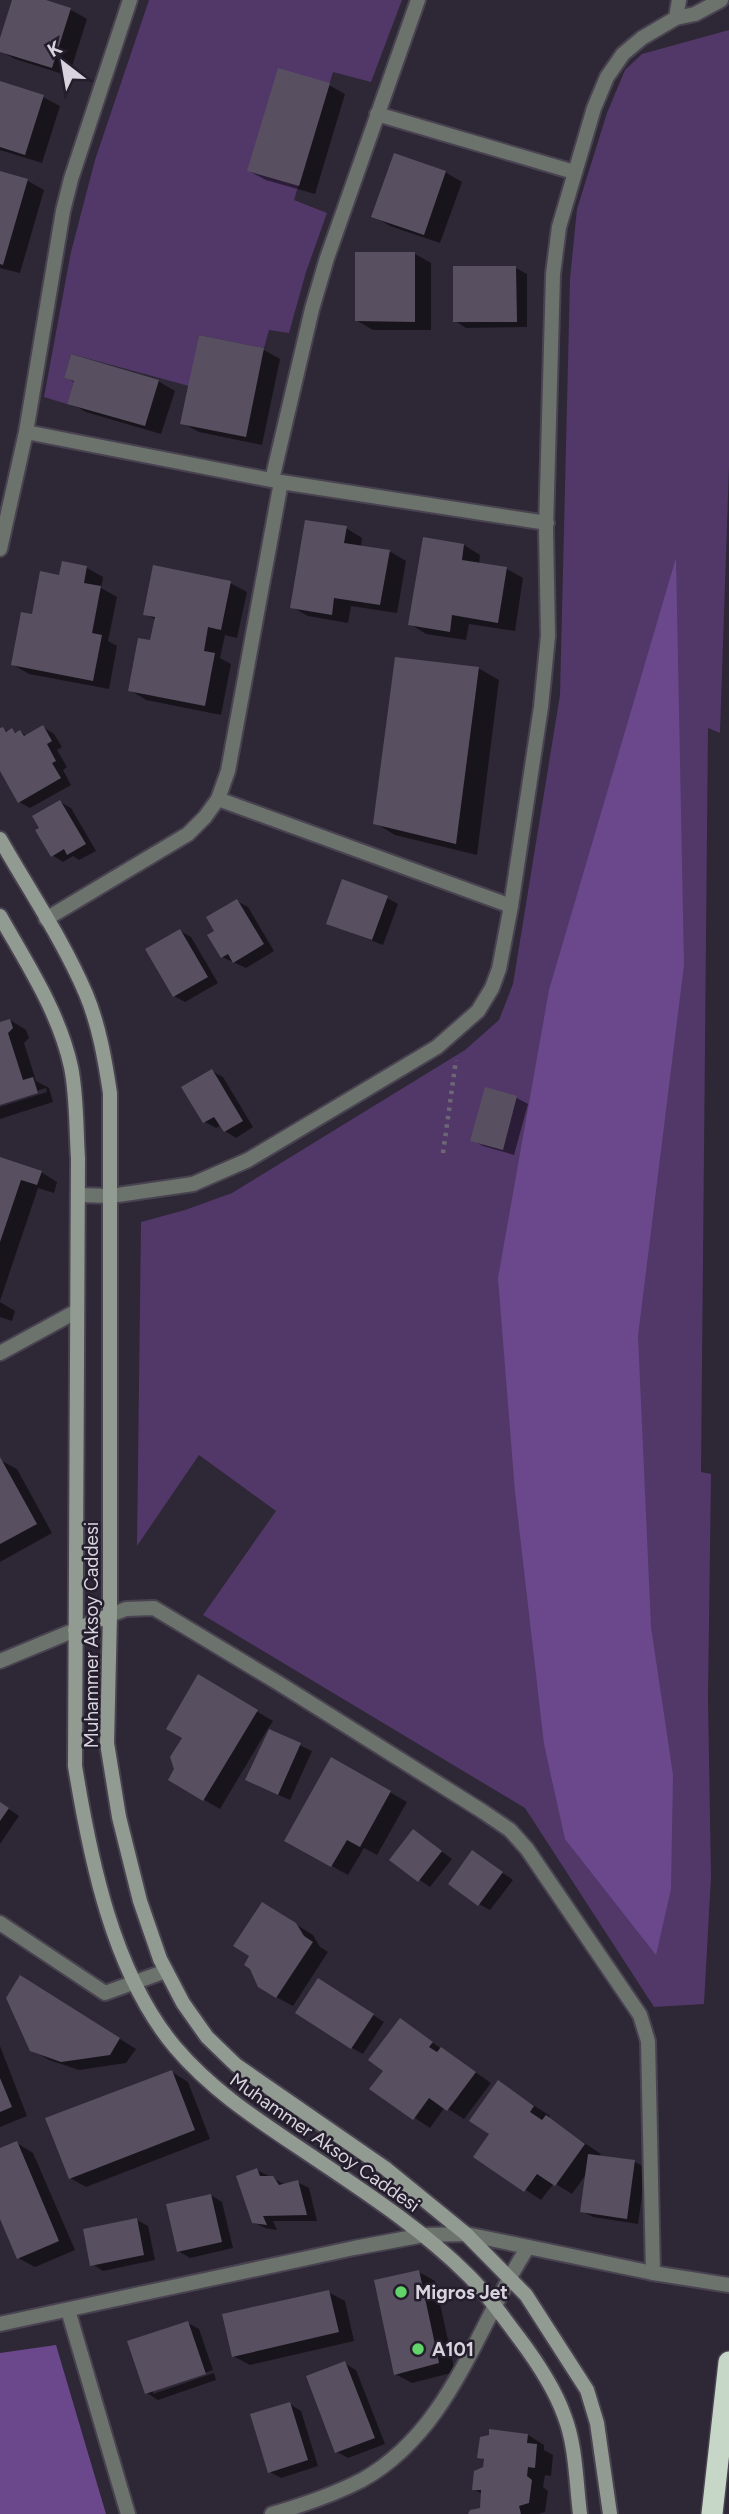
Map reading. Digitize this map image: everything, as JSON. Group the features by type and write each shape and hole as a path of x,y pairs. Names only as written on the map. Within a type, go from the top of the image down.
{"highway":[{"path":"712,2514 729,2362"}],"main road":[{"name":"Muhammer Aksoy Caddesi","path":"0,839 87,996 103,1052 110,1093 110,1615 107,1743 119,1817 140,1901 166,1970 183,2003 206,2037 236,2065 385,2168 466,2234 526,2295 587,2390 597,2423 610,2514"},
{"name":"Muhammer Aksoy Caddesi","path":"0,916 45,996 62,1033 71,1069 78,1158 75,1766 81,1805 114,1931 135,1983 152,2014 173,2045 213,2087 424,2235 471,2278 494,2304 547,2378 565,2417 573,2451 580,2514"},
{"path":"75,1630 110,1615"}],"street":[{"path":"0,549 26,432 66,200 130,0"},
{"path":"46,919 188,834 218,799 228,771 239,721 277,481 323,270 418,0"},
{"path":"676,18 679,0"},
{"path":"78,1195 111,1196 193,1184 248,1160 437,1047 478,1011 492,988 499,969 511,906 541,707 548,636 547,523 553,274 559,227 594,108 607,77 623,54 676,18 695,14 721,0"},
{"path":"377,114 574,172"},
{"path":"26,432 277,481 547,523"},
{"path":"218,799 511,906"},
{"path":"0,1353 77,1311"},
{"path":"110,1615 126,1609 154,1608 482,1811 510,1830 527,1849 640,2015 648,2041 653,2273"},
{"path":"0,1661 75,1630"},
{"path":"0,1923 104,1993 166,1970"},
{"path":"0,2324 340,2250 424,2235 466,2234 653,2273 729,2285"},
{"path":"271,2514 335,2493 364,2479 419,2432 443,2403 466,2364 494,2304 528,2247"},
{"path":"68,2310 128,2514"}],"path":[{"path":"443,1153 460,1029"}],"shaded area":[{"path":"149,0 402,0 371,82 333,72 294,200 327,213 306,272 289,333 269,330 264,348 199,335 189,386 71,354 64,378 74,381 67,404 44,397 71,252 95,160"},
{"path":"729,30 729,466 720,733 708,728 701,1472 711,1474 708,1698 711,1877 704,2004 654,2007 525,1808 203,1615 276,1511 199,1455 137,1546 141,1222 232,1193 465,1050 499,1020 513,984 560,695 570,279 577,209 607,113 625,70 642,54"},
{"path":"676,558 684,965 638,1336 651,1627 673,1775 671,1889 656,1955 565,1839 544,1744 515,1492 498,1278 549,990"},
{"path":"56,2345 106,2514 0,2514 0,2353"}],"building":[{"path":"12,0 46,0 71,8 52,68 0,52 0,38"},
{"path":"278,68 330,83 299,186 247,171"},
{"path":"0,81 44,95 25,155 0,147"},
{"path":"394,153 446,171 424,235 371,217"},
{"path":"0,171 28,179 3,265 0,264"},
{"path":"355,252 415,252 415,322 355,321"},
{"path":"453,266 516,266 517,322 453,322"},
{"path":"199,335 264,348 246,437 180,424"},
{"path":"71,354 159,380 145,426 67,404 74,381 64,378"},
{"path":"305,520 347,526 344,543 390,550 380,605 334,598 332,615 290,608"},
{"path":"423,537 464,544 462,560 507,567 498,623 452,615 450,632 408,625"},
{"path":"62,561 87,566 84,583 101,586 92,633 102,635 93,681 11,665 21,612 32,614 40,571 59,575"},
{"path":"153,565 231,581 221,630 208,627 204,651 215,653 205,706 128,691 138,638 150,640 155,617 143,615"},
{"path":"395,657 479,667 456,844 373,824"},
{"path":"43,725 52,741 47,744 56,761 52,763 61,778 18,803 0,771 0,728 3,727 6,732 12,728 15,733 20,730 24,736"},
{"path":"60,800 86,844 67,855 64,849 51,857 35,830 39,828 32,816"},
{"path":"342,879 388,896 372,940 326,924"},
{"path":"237,899 264,944 233,963 228,954 221,958 207,935 214,931 206,917"},
{"path":"180,929 208,977 173,997 145,949"},
{"path":"10,1019 13,1028 8,1033 23,1080 33,1077 38,1093 0,1105 0,1022"},
{"path":"212,1069 243,1121 224,1132 214,1117 203,1123 181,1087"},
{"path":"485,1087 517,1096 503,1150 470,1141"},
{"path":"0,1157 42,1171 37,1185 21,1180 0,1242"},
{"path":"0,1457 37,1524 0,1544"},
{"path":"198,1674 258,1710 203,1801 168,1780 174,1769 170,1757 182,1738 166,1729"},
{"path":"269,1729 301,1743 278,1795 245,1780"},
{"path":"331,1757 391,1791 360,1847 347,1840 331,1867 284,1841"},
{"path":"0,1802 9,1808 0,1821"},
{"path":"413,1829 442,1851 418,1882 389,1860"},
{"path":"472,1850 503,1872 478,1906 448,1884"},
{"path":"262,1902 296,1923 304,1936 313,1942 276,1998 258,1987 250,1969 244,1965 249,1956 233,1946"},
{"path":"20,1975 120,2038 110,2055 61,2062 30,2051 6,1998"},
{"path":"318,1978 374,2014 351,2049 295,2013"},
{"path":"400,2018 433,2042 429,2047 437,2052 441,2047 476,2072 447,2111 429,2098 413,2120 369,2089 383,2071 368,2060"},
{"path":"172,2070 195,2130 69,2179 45,2118"},
{"path":"0,2078 12,2107 0,2112"},
{"path":"498,2080 534,2106 530,2112 542,2120 546,2115 585,2144 555,2186 537,2174 524,2192 473,2157 489,2134 469,2121"},
{"path":"17,2141 59,2241 17,2259 0,2219 0,2148"},
{"path":"588,2154 635,2160 627,2219 580,2212"},
{"path":"257,2168 260,2176 273,2176 279,2185 298,2180 307,2215 263,2216 267,2225 252,2223 236,2176"},
{"path":"211,2194 222,2242 177,2252 166,2204"},
{"path":"137,2218 144,2255 90,2266 83,2229"},
{"path":"419,2270 439,2363 394,2375 374,2280"},
{"path":"329,2290 339,2332 232,2357 222,2314"},
{"path":"188,2321 206,2374 145,2394 127,2341"},
{"path":"345,2361 375,2438 335,2453 306,2376"},
{"path":"290,2402 308,2460 268,2473 250,2414"},
{"path":"489,2429 528,2434 527,2443 537,2444 535,2468 528,2467 527,2476 532,2480 529,2503 519,2506 521,2514 468,2514 470,2510 480,2508 481,2490 472,2490 474,2471 483,2467 484,2459 477,2458 480,2437 489,2435"}],"place":[{"name":"Migros Jet","path":"401,2292"},
{"name":"A101","path":"418,2349"}]}
